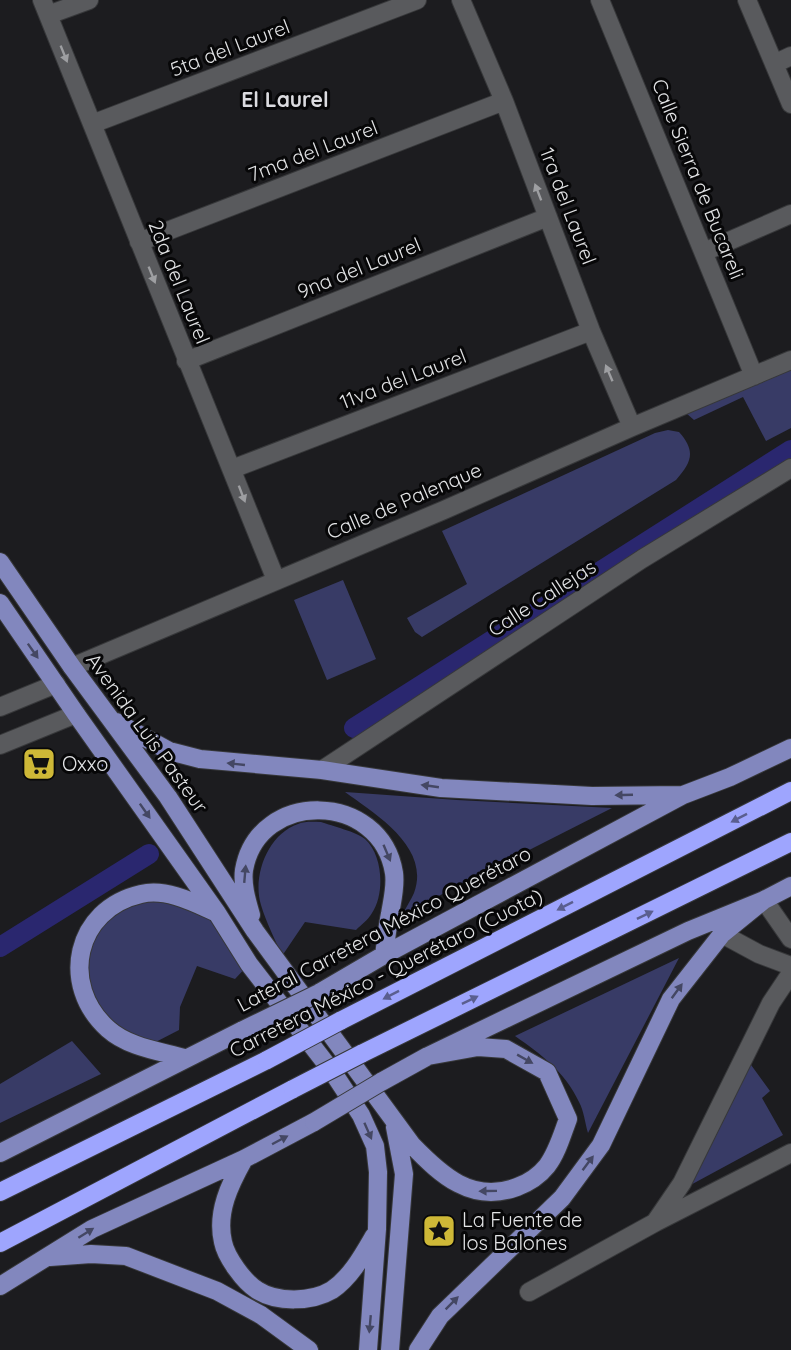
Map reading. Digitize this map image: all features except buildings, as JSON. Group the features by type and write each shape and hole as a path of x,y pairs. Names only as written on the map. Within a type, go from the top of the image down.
{"highway":[{"name":"Carretera México - Querétaro (Cuota)","path":"0,1192 267,1060 340,1020 791,791"},
{"path":"0,1243 361,1054 791,842"},
{"path":"736,871 791,851"}],"main road":[{"name":"Avenida Luis Pasteur","path":"0,562 72,667 168,797 255,931 412,1145 434,1168 455,1183 475,1191 507,1191 528,1182 546,1167 555,1152 568,1119 547,1072 506,1049 478,1047 428,1056"},
{"path":"0,603 217,913 249,964 334,1074 361,1115 375,1146 378,1172 377,1229 368,1350"},
{"path":"112,720 169,751 200,759 322,770 441,788 592,796 683,795"},
{"name":"Lateral Carretera México Querétaro","path":"0,1153 184,1058 319,993 384,955 683,795 730,777 791,748"},
{"path":"255,931 244,891 244,870 250,852 262,834 280,820 301,811 323,809 345,813 365,823 379,837 394,873 394,895 384,955"},
{"path":"0,1286 92,1229 244,1159 314,1122 428,1056 688,930 764,900 791,886"},
{"path":"184,1058 125,1041 108,1029 94,1013 84,994 78,975 79,952 89,930 104,914 120,902 142,894 164,894 189,901 217,913"},
{"path":"418,1350 440,1316 562,1198 601,1145 671,999 722,934 764,900"},
{"path":"390,1350 404,1174 394,1122"},
{"path":"244,1159 229,1187 222,1216 223,1242 234,1266 256,1290 286,1300 314,1297 331,1290 349,1274 377,1229"},
{"path":"48,1257 92,1254 126,1256 218,1291 261,1315 309,1350"}],"street":[{"path":"45,8 89,0"},
{"name":"5ta del Laurel","path":"92,124 417,0"},
{"name":"1ra del Laurel","path":"460,0 504,101 591,331 632,427"},
{"name":"Calle Sierra de Bucareli","path":"600,0 753,376"},
{"path":"747,0 783,60 791,104"},
{"name":"2da del Laurel","path":"45,8 276,580"},
{"name":"7ma del Laurel","path":"138,242 504,101"},
{"path":"704,252 791,214"},
{"name":"9na del Laurel","path":"186,361 548,217"},
{"name":"11va del Laurel","path":"232,469 591,331"},
{"name":"Calle de Palenque","path":"72,667 791,360"},
{"name":"Calle Callejas","path":"322,770 623,571 791,468"},
{"path":"0,707 56,684"},
{"path":"0,745 76,714"},
{"path":"764,900 785,918 791,939"},
{"path":"722,934 759,954 791,966"},
{"path":"656,1222 682,1183 771,1003 791,973"},
{"path":"529,1292 656,1222 791,1152"}],"shaded area":[{"path":"791,368 791,428 766,441 743,397 694,420 686,413"},
{"path":"668,430 679,432 690,451 686,468 676,480 422,637 415,632 407,618 467,584 442,531 655,433"},
{"path":"343,580 376,659 327,680 294,600"},
{"path":"345,792 612,808 403,914 414,893 417,876 415,861 408,847 384,821"},
{"path":"304,822 321,822 356,834 371,846 379,864 379,896 370,916 356,930 305,922 282,956 261,905 259,882 261,869 271,846 287,829"},
{"path":"142,894 217,913 249,964 235,979 197,966 180,1007 179,1030 146,1047 94,1013 79,952 89,930"},
{"path":"679,958 588,1133 581,1106 567,1082 543,1057 515,1036"},
{"path":"72,1041 101,1074 0,1123 0,1084"},
{"path":"746,1058 770,1091 762,1098 783,1135 685,1188"}],"waterway":[{"path":"354,728 791,450"},
{"path":"0,947 149,854"}],"place":[{"name":"Oxxo","path":"39,764"},
{"name":"La Fuente de los Balones","path":"439,1231"}],"district":[{"name":"El Laurel","path":"285,100"}]}
